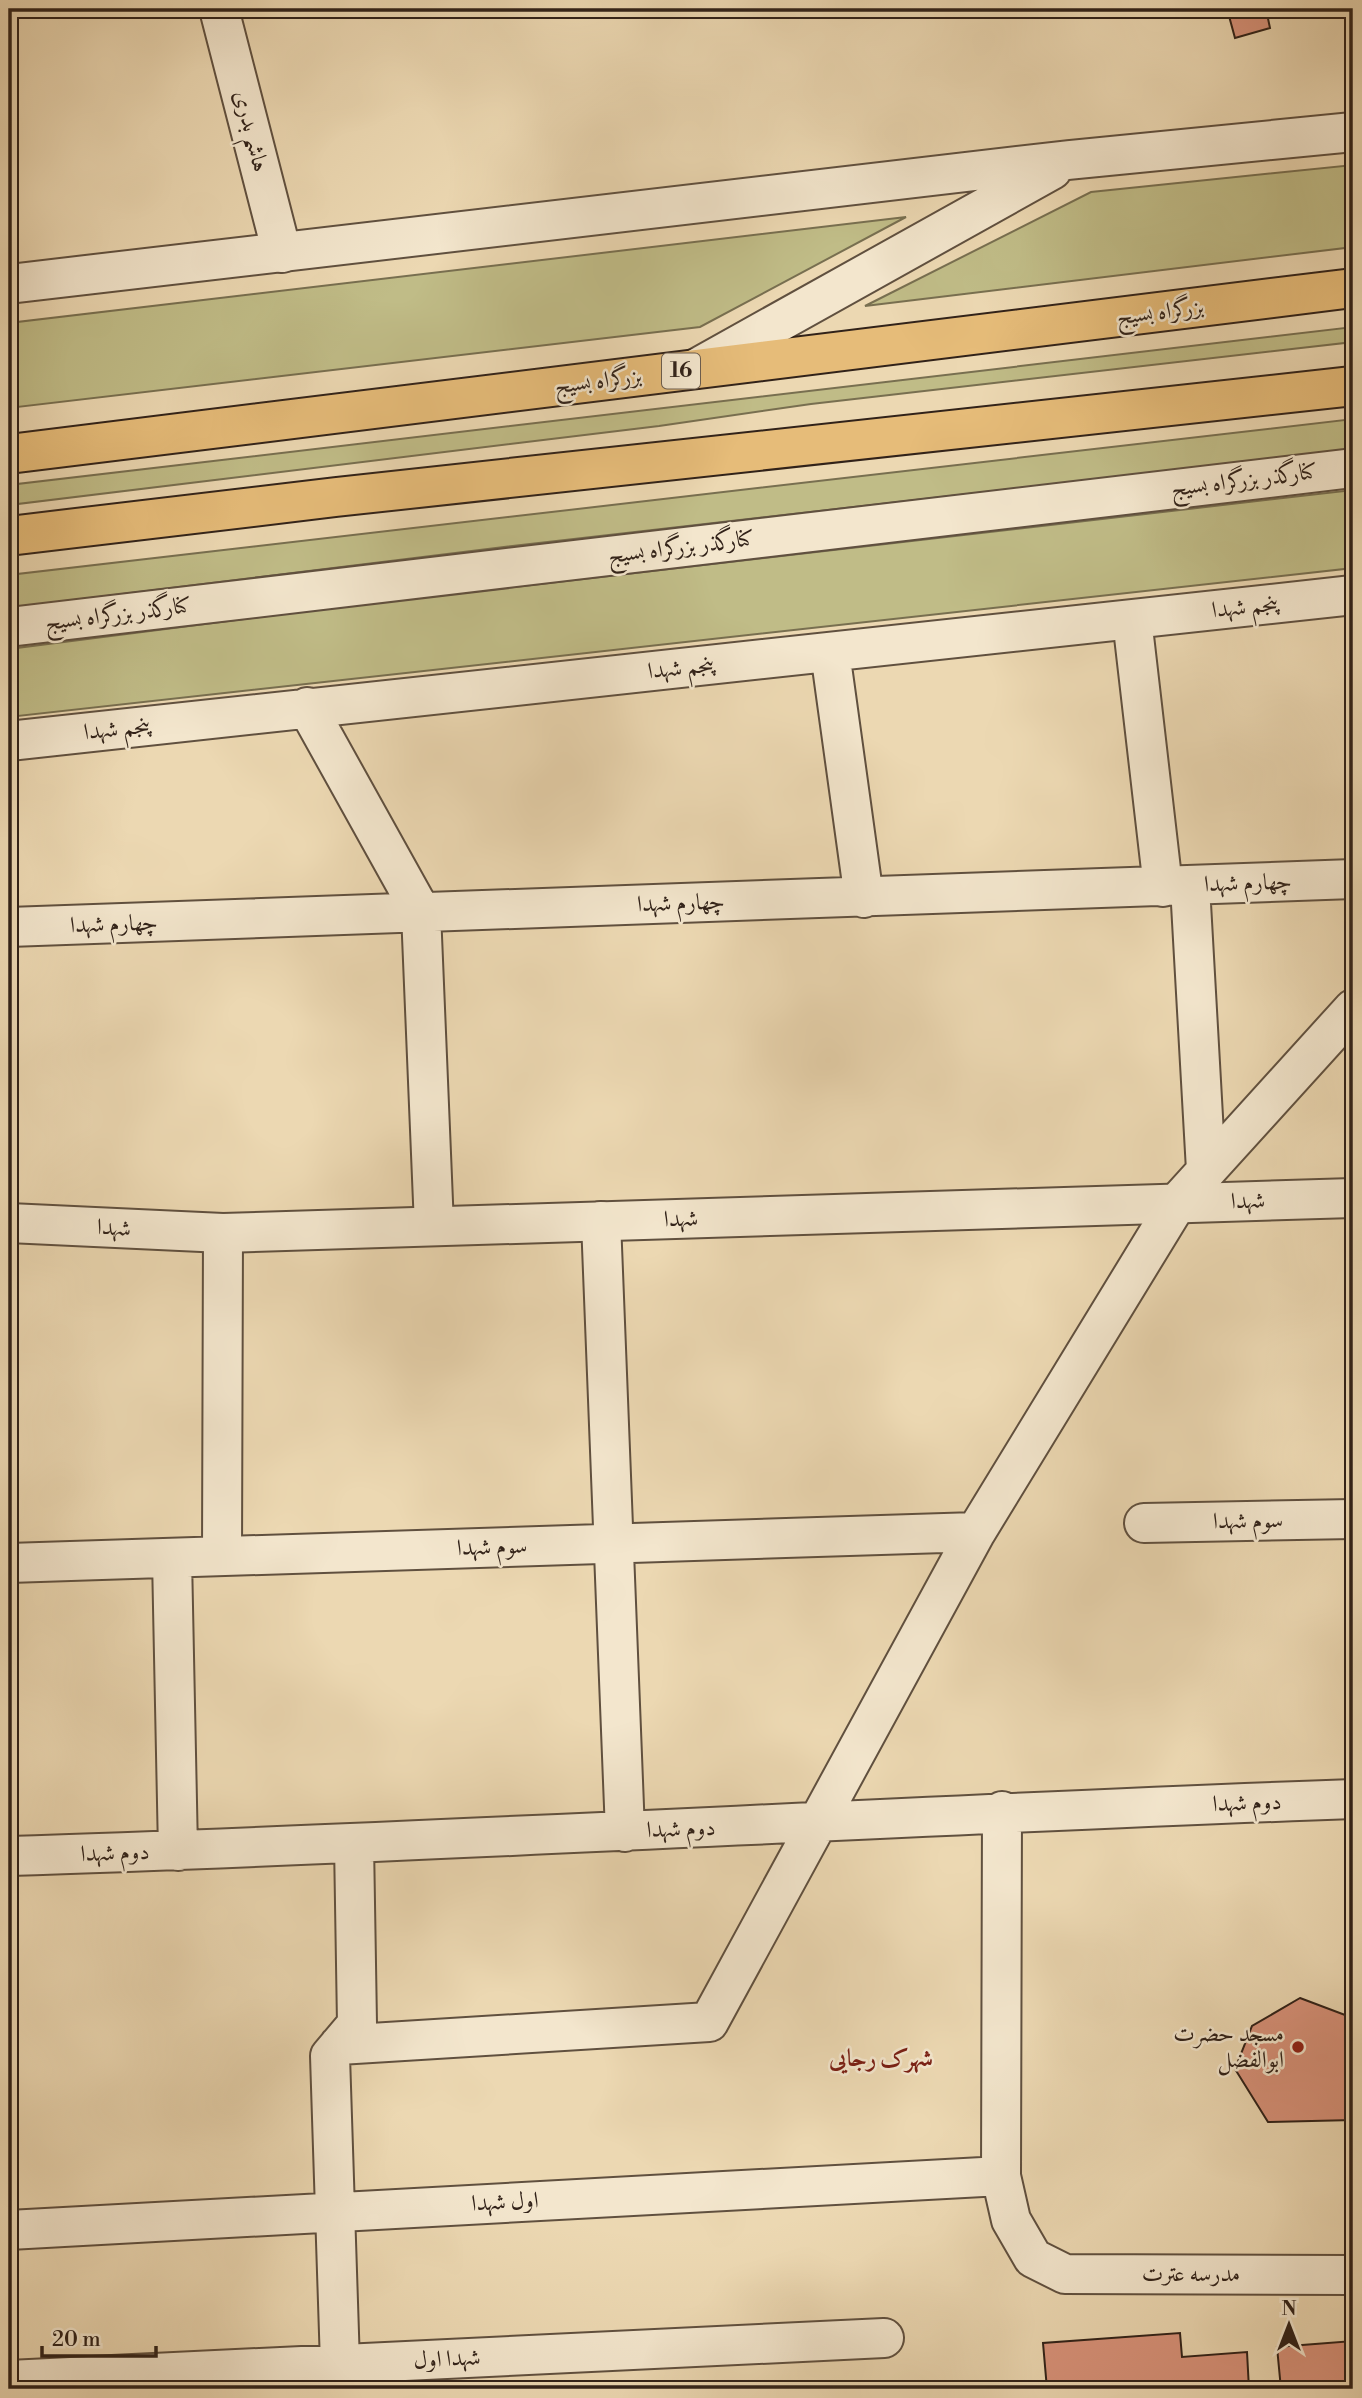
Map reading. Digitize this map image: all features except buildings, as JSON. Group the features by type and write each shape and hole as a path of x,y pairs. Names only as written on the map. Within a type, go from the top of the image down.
{"highway":[{"name":"بزرگراه بسیج","path":"9,454 1353,288"},
{"path":"9,536 336,497 1353,386"}],"street":[{"name":"هاشم بدری","path":"219,9 282,253"},
{"path":"9,284 1069,160 1353,132"},
{"path":"695,369 1069,160"},
{"name":"کنارگذر بزرگراه بسیج","path":"9,627 1353,468"},
{"name":"پنجم شهدا","path":"9,741 1353,595"},
{"path":"1132,619 1176,886 1206,1170"},
{"path":"830,652 864,898"},
{"path":"307,708 421,912 434,1226"},
{"name":"چهارم شهدا","path":"13,918 421,912 1353,879"},
{"path":"339,2045 709,2022 815,1823 976,1532 1177,1203 1353,1009"},
{"name":"شهدا","path":"9,1223 223,1233 1353,1198"},
{"path":"601,1221 625,1832"},
{"path":"222,1556 223,1233"},
{"name":"سوم شهدا","path":"1143,1523 1353,1518"},
{"name":"سوم شهدا","path":"9,1563 976,1532"},
{"path":"172,1558 178,1851"},
{"name":"دوم شهدا","path":"9,1856 625,1832 1002,1811 1353,1799"},
{"path":"1001,2176 1002,1811"},
{"path":"341,2364 330,2056 356,2024 354,1843"},
{"name":"اول شهدا","path":"9,2230 1001,2176"},
{"name":"مدرسه عترت","path":"1001,2176 1011,2220 1033,2258 1065,2274 1353,2275"},
{"name":"شهدا اول","path":"9,2380 884,2338"}],"shaded area":[{"path":"1353,165 1353,247 865,306 1091,192"},
{"path":"906,217 700,327 9,408 9,323"},
{"path":"1353,327 1353,342 811,404 659,426 9,505 9,485"},
{"path":"1353,419 1353,450 504,547 9,608 9,575"},
{"path":"1353,490 1353,568 9,717 9,649 323,609"}],"place":[{"name":"مسجد حضرت ابوالفضل","path":"1298,2047"}],"district":[{"name":"شهرک رجایی","path":"881,2059"}]}
